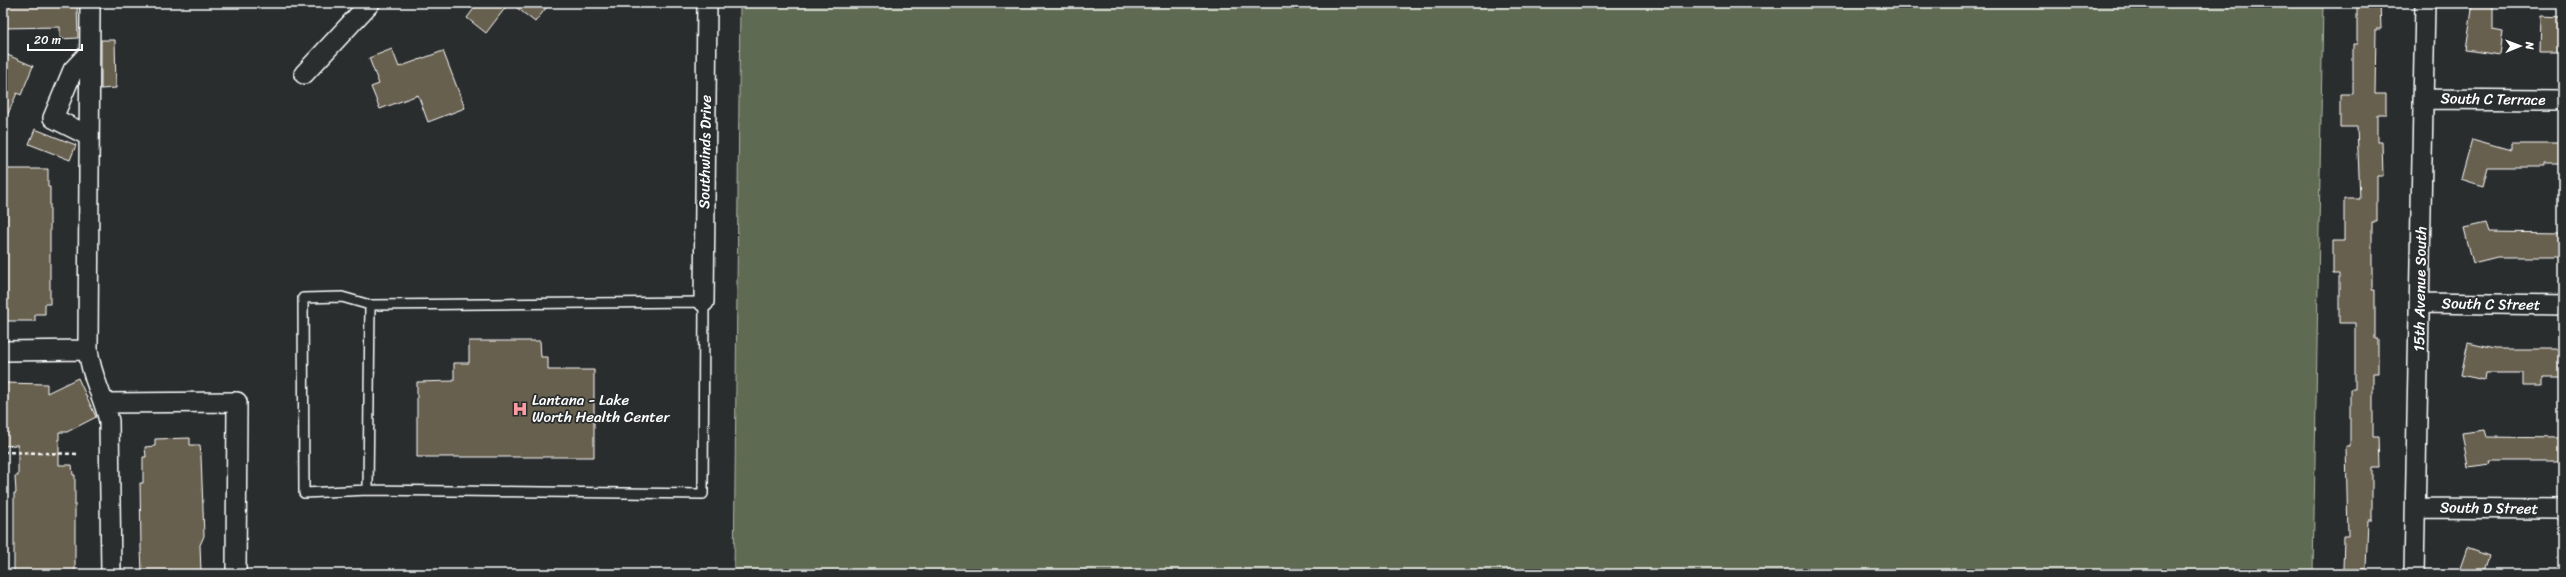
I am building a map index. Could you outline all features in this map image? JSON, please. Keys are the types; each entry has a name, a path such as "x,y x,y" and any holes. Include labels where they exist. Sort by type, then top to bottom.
{"street":[{"path":"90,3 88,350 90,367 96,387 105,403 109,421 111,574"},
{"path":"304,74 370,3"},
{"name":"Southwinds Drive","path":"704,302 707,3"},
{"name":"15th Avenue South","path":"2414,574 2425,3"},
{"path":"89,53 73,70 53,118 89,136"},
{"name":"South C Terrace","path":"2423,99 2563,100"},
{"name":"South C Street","path":"2420,303 2563,305"},
{"path":"3,351 88,350"},
{"path":"105,403 238,402 236,574"},
{"name":"South D Street","path":"2416,508 2563,509"}],"lane":[{"path":"342,297 370,305 704,302 703,494 368,490 304,493 303,298 342,297"},
{"path":"368,490 370,305"}],"path":[{"path":"3,452 80,454"}],"green space":[{"path":"740,3 2323,3 2313,574 734,574"}],"building":[{"path":"3,3 77,3 78,38 60,39 60,27 3,28"},
{"path":"478,3 509,3 486,33 467,18"},
{"path":"511,3 550,3 535,22"},
{"path":"2357,3 2380,3 2381,29 2376,29 2375,94 2386,94 2386,114 2377,114 2377,142 2382,142 2383,176 2377,176 2377,222 2372,222 2372,290 2375,290 2375,339 2378,339 2378,373 2373,373 2373,437 2378,437 2379,468 2372,468 2372,520 2368,520 2366,569 2343,569 2344,536 2348,536 2346,446 2350,446 2350,389 2355,389 2355,323 2339,323 2339,274 2333,274 2333,241 2344,241 2344,199 2360,199 2357,127 2340,127 2340,94 2353,94 2353,44 2357,44"},
{"path":"2473,3 2493,3 2493,30 2503,32 2500,55 2466,50"},
{"path":"2541,16 2563,17 2563,52 2540,52"},
{"path":"101,40 115,40 116,88 101,89"},
{"path":"392,49 399,67 443,51 465,108 428,122 418,95 380,109 371,87 379,84 369,58"},
{"path":"3,53 33,66 21,95 17,93 3,125"},
{"path":"35,129 76,145 70,160 29,144"},
{"path":"2472,139 2511,150 2511,144 2563,144 2563,164 2545,164 2545,167 2488,167 2483,186 2461,179"},
{"path":"3,169 48,169 48,187 50,187 50,304 45,304 45,314 35,314 35,321 3,321"},
{"path":"2486,223 2489,232 2563,233 2563,257 2497,257 2473,263 2464,228"},
{"path":"469,341 540,341 541,357 548,357 548,370 594,370 594,457 417,457 417,382 454,381 454,363 469,363"},
{"path":"2468,343 2495,349 2563,349 2563,378 2543,378 2543,386 2523,386 2523,373 2485,373 2484,380 2461,375"},
{"path":"78,378 96,417 67,432 59,432 59,465 72,465 73,475 75,475 75,574 14,574 14,493 16,493 15,476 18,476 18,445 3,446 3,383 47,384 47,393"},
{"path":"2484,430 2486,437 2563,438 2563,461 2489,461 2490,464 2468,467 2462,433"},
{"path":"190,438 190,445 200,445 201,456 204,536 200,545 201,572 198,574 145,574 142,572 140,483 143,483 143,457 146,457 145,447 155,446 155,439"},
{"path":"2467,548 2489,556 2483,574 2458,574"}],"place":[{"name":"Lantana - Lake Worth Health Center","path":"520,409"}]}
